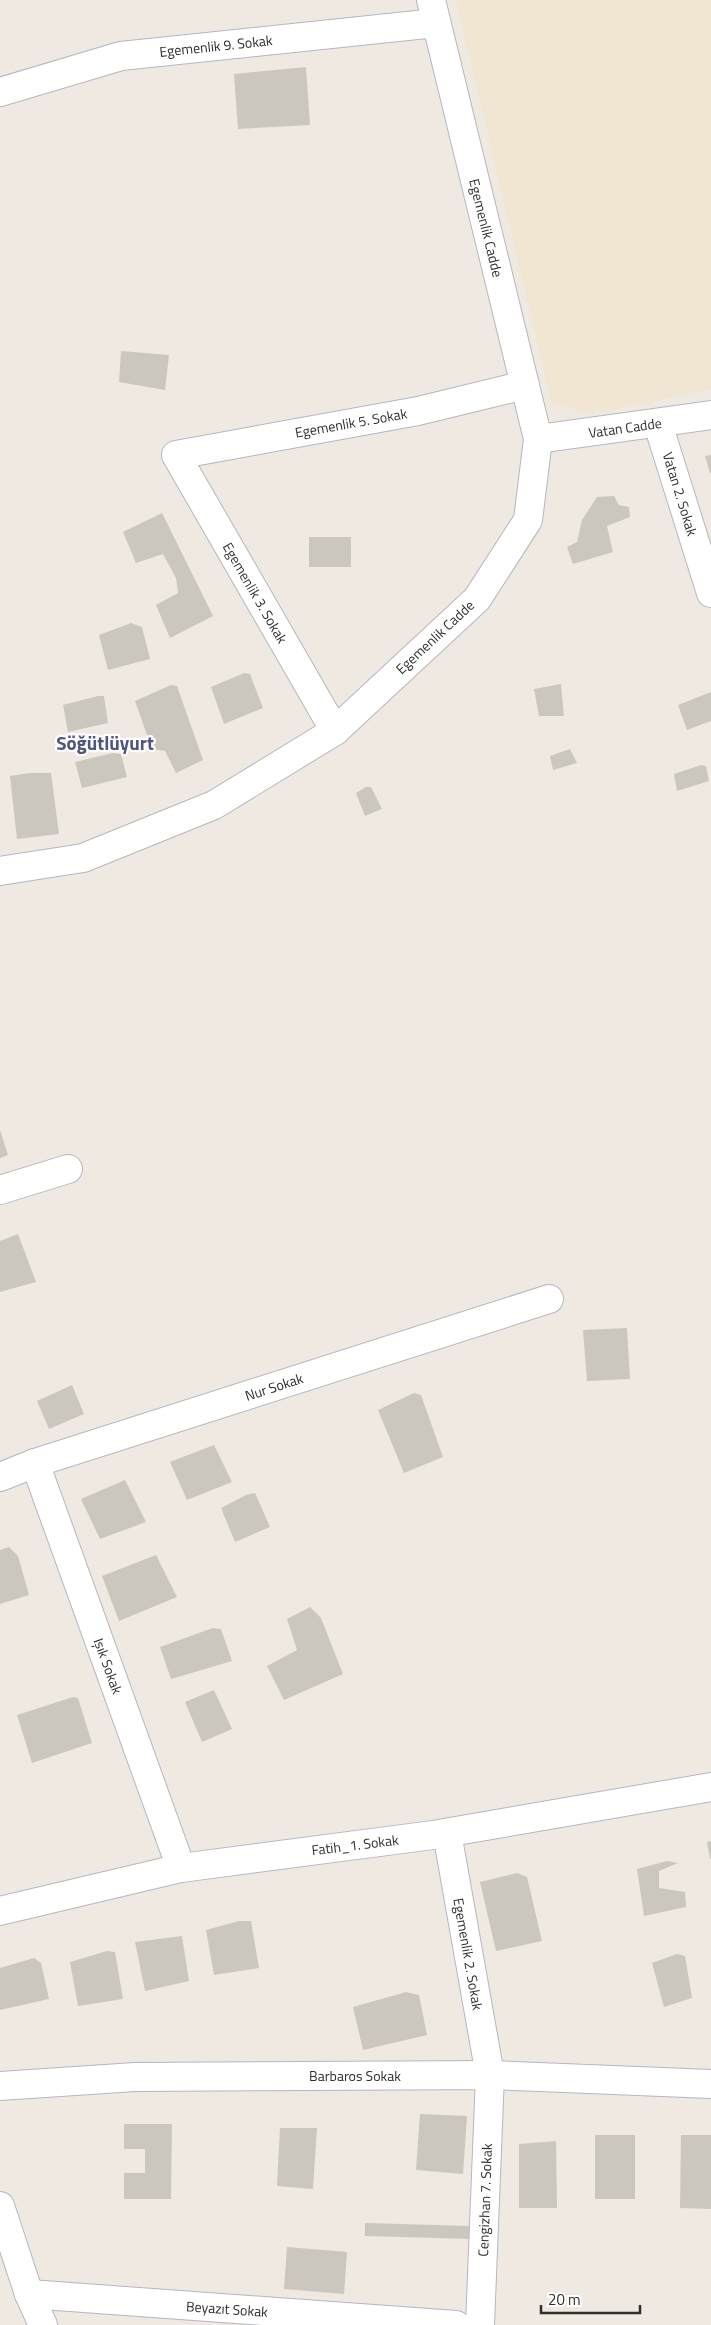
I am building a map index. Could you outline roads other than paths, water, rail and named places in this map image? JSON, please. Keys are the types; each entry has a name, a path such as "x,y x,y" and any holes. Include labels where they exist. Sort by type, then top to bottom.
{"street":[{"name":"Egemenlik 9. Sokak","path":"0,92 121,56 434,12"},
{"name":"Egemenlik Cadde","path":"0,870 83,858 214,805 335,731 477,599 528,520 538,439 434,12"},
{"name":"Egemenlik 5. Sokak","path":"176,454 418,411 525,385"},
{"name":"Vatan Cadde","path":"538,439 658,424 711,415"},
{"name":"Vatan 2. Sokak","path":"658,424 711,593"},
{"name":"Egemenlik 3. Sokak","path":"176,454 335,731"},
{"path":"0,1190 68,1169"},
{"name":"Nur Sokak","path":"0,1477 35,1463 549,1299"},
{"name":"Işık Sokak","path":"35,1463 181,1868"},
{"name":"Fatih_1. Sokak","path":"0,1911 181,1868 447,1833 711,1787"},
{"name":"Egemenlik 2. Sokak","path":"447,1833 490,2075"},
{"name":"Barbaros Sokak","path":"0,2086 134,2077 490,2075 711,2084"},
{"name":"Cengizhan 7. Sokak","path":"480,2325 490,2075"},
{"path":"0,2206 41,2324"},
{"name":"Beyazıt Sokak","path":"29,2294 456,2325"}],"district":[{"name":"Söğütlüyurt","path":"105,743"}]}
